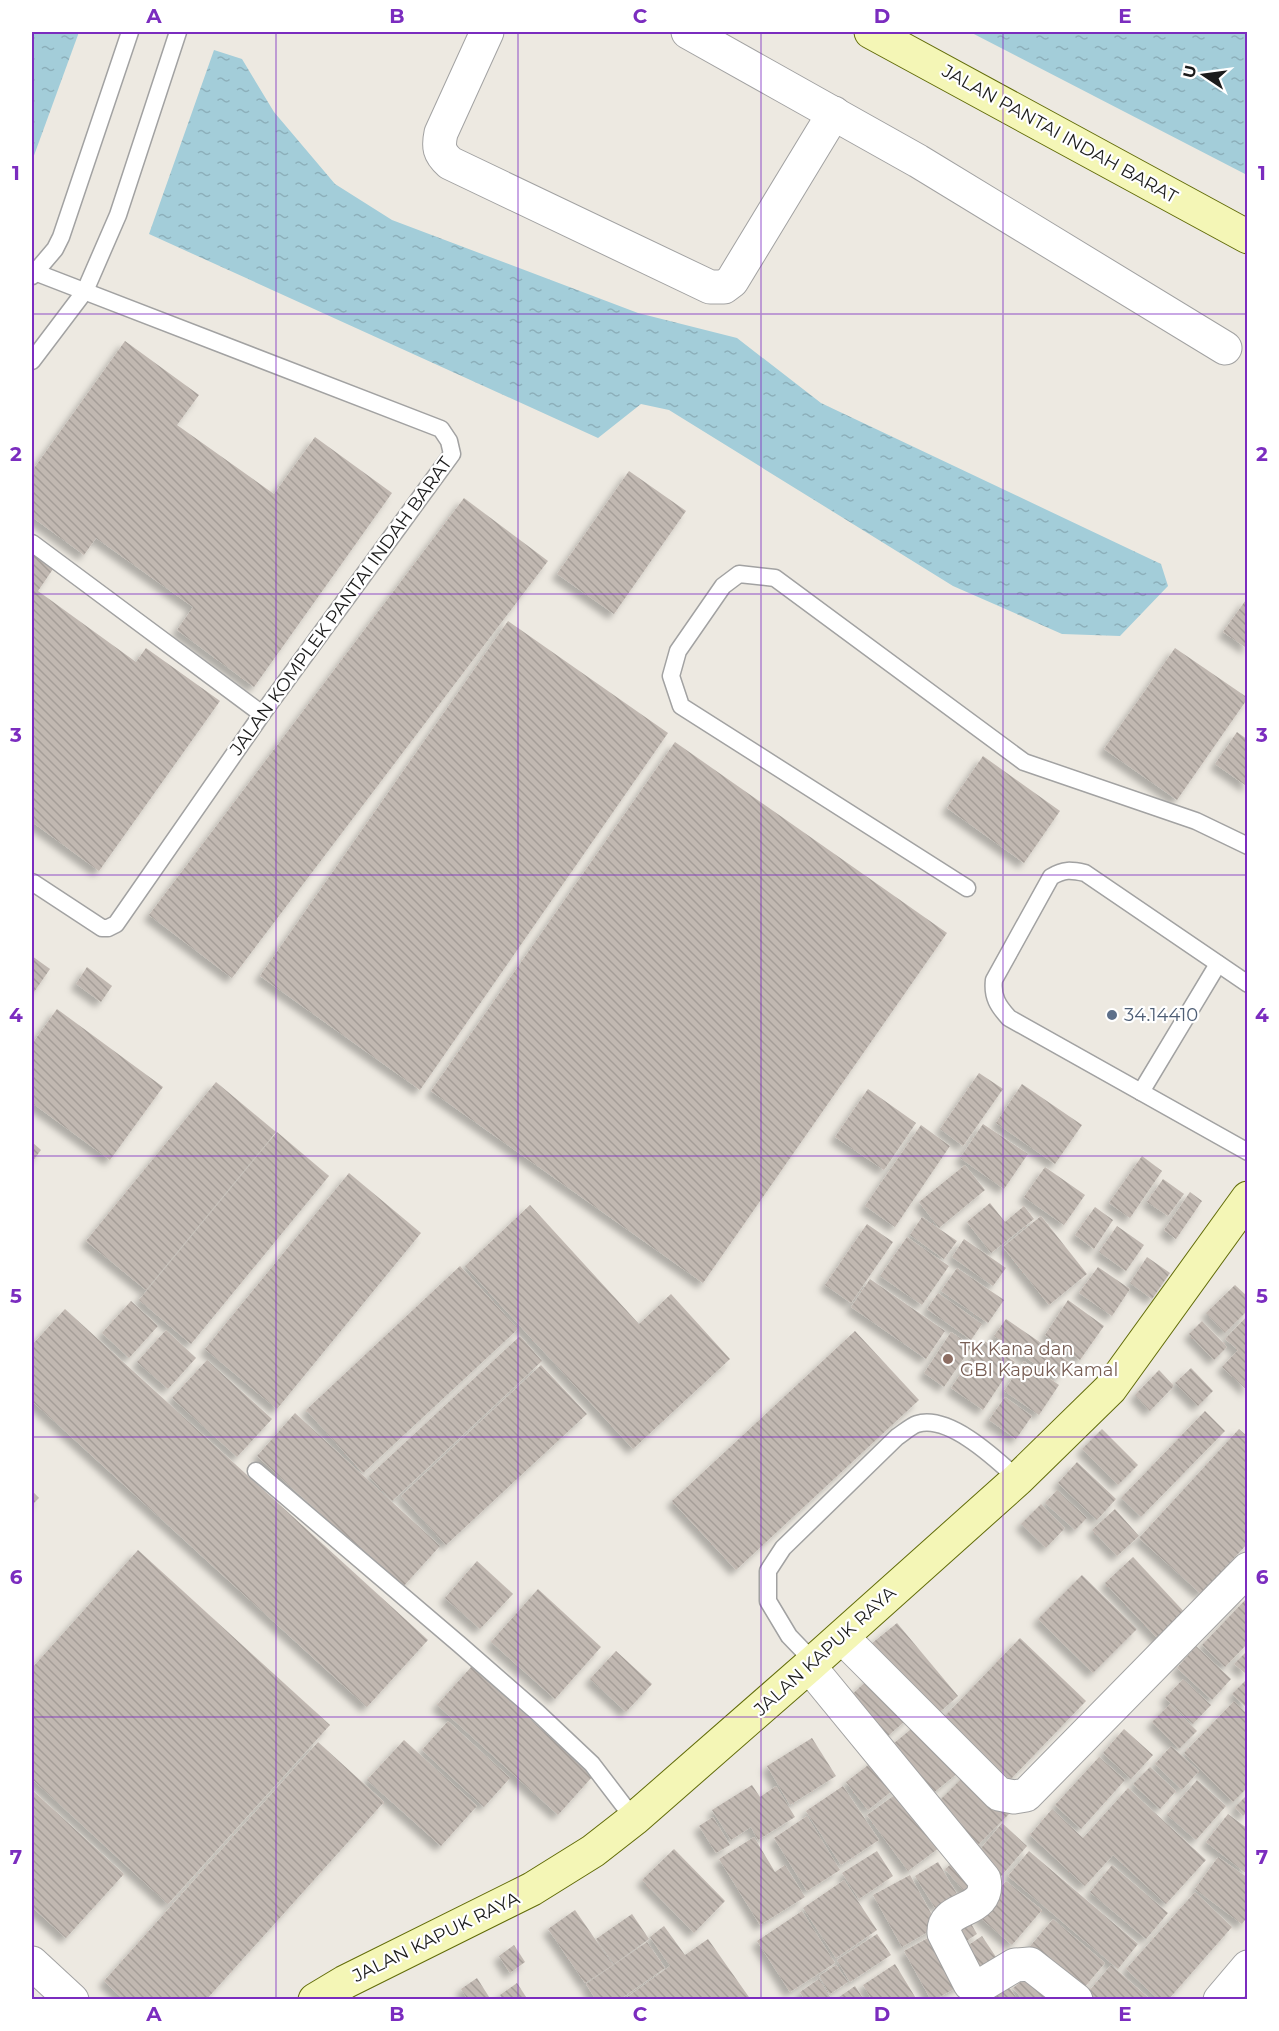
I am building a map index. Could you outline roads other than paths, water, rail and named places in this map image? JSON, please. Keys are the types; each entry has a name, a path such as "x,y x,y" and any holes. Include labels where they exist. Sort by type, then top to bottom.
{"main road":[{"name":"JALAN PANTAI INDAH BARAT","path":"872,32 1248,237"},
{"name":"JALAN KAPUK RAYA","path":"315,2000 349,1991 532,1889 593,1851 634,1819 1018,1479 1110,1389 1248,1198"}],"street":[{"path":"488,32 441,133 438,146 442,156 450,163 710,287 724,287 732,281 834,113"},
{"path":"688,32 918,161 1225,348"},
{"path":"842,1637 999,1794 1014,1797 1026,1795 1248,1569"},
{"path":"811,1664 984,1879 985,1889 980,1900 948,1918 944,1926 944,1933 970,1983 975,1987 980,1986 1015,1965 1030,1964 1076,2000"},
{"path":"32,1963 72,2000"},
{"path":"1220,2000 1248,1967"}],"lane":[{"name":"JALAN KOMPLEK PANTAI INDAH BARAT","path":"32,882 102,928 116,924 262,714 452,454 449,441 441,429 33,273 55,249 61,237 130,32"},
{"path":"32,361 85,291 118,215 178,32"},
{"path":"32,543 262,714"},
{"path":"967,888 681,706 671,676 678,651 723,586 739,574 775,578 1024,762 1196,821 1248,846"},
{"path":"1248,984 1085,873 1071,870 1061,871 1051,878 994,980 993,993 999,1007 1009,1018 1248,1152"},
{"path":"1141,1092 1218,964"},
{"path":"811,1664 789,1636 768,1601 768,1571 783,1548 897,1437 917,1424 942,1424 984,1449 1018,1479"},
{"path":"256,1471 538,1713 592,1764 634,1819"}],"water":[{"path":"32,32 79,32 32,161"},
{"path":"970,32 1247,32 1247,175"},
{"path":"214,50 242,59 274,112 335,184 392,220 638,313 737,338 821,403 1161,564 1168,586 1120,636 1062,634 953,586 669,410 641,404 598,438 149,234"}],"place":[{"name":"34.14410","path":"1112,1015"},
{"name":"TK Kana dan GBI Kapuk Kamal","path":"948,1359"}]}
